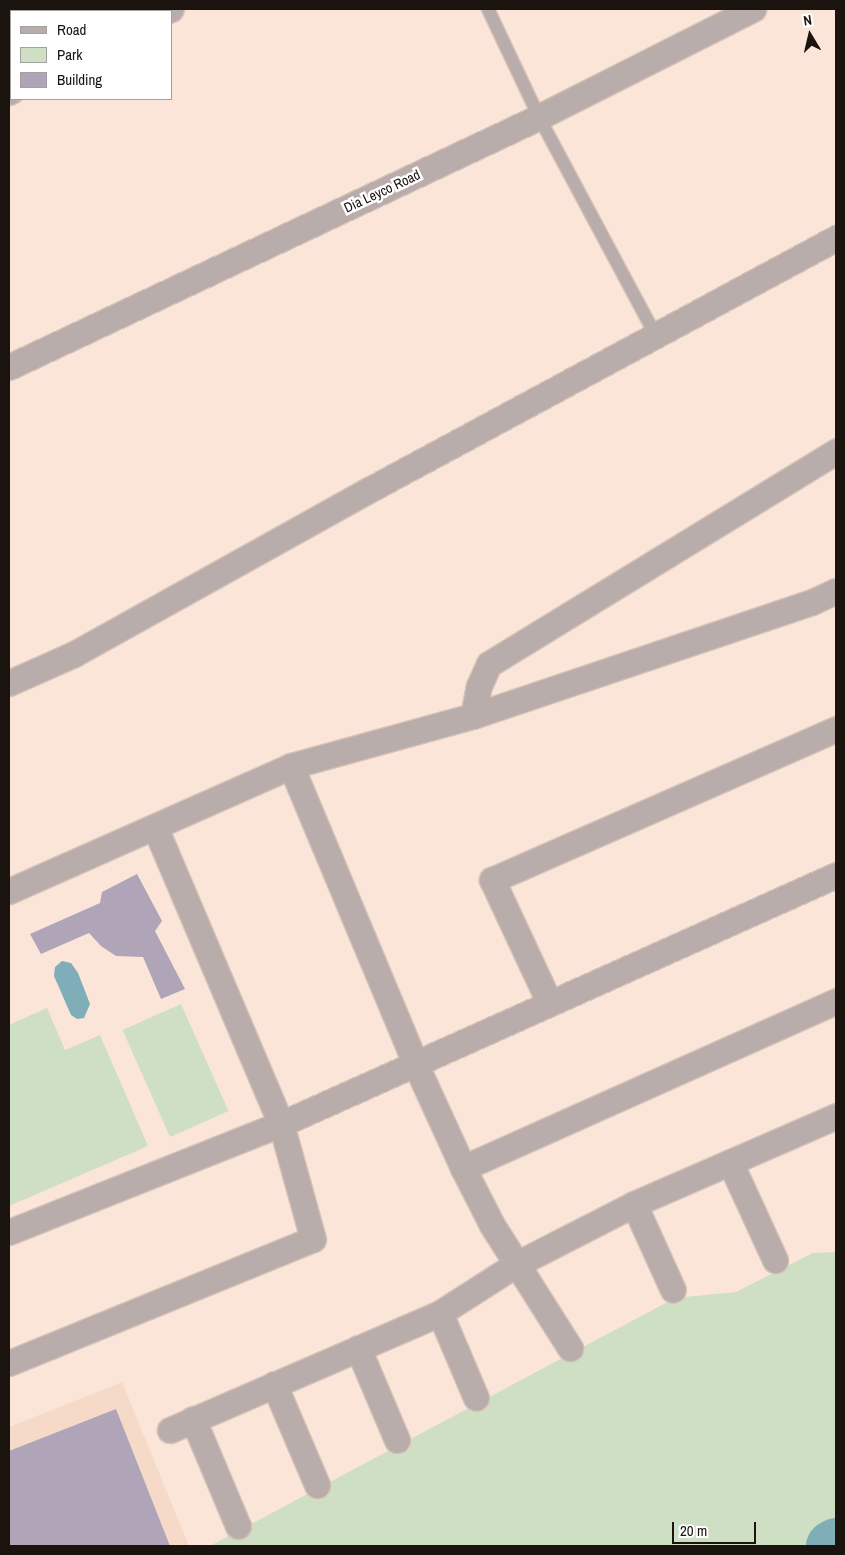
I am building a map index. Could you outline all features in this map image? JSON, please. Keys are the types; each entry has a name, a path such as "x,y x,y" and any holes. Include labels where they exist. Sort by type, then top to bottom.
{"street":[{"name":"Dia Leyco Road","path":"9,368 539,117 753,9"},
{"path":"9,683 74,654 655,334 836,238"},
{"path":"473,716 479,686 488,664 836,451"},
{"path":"9,890 291,766 473,716 812,602 836,591"},
{"path":"549,1002 492,880 836,729"},
{"path":"291,766 415,1063 463,1168 492,1225 515,1264 570,1348"},
{"path":"9,1363 313,1239 281,1124 155,827"},
{"path":"9,1232 281,1124 549,1002 836,875"},
{"path":"463,1168 836,1001"},
{"path":"170,1430 440,1313 515,1264 634,1204 835,1118"},
{"path":"730,1162 776,1260"},
{"path":"634,1204 674,1290"},
{"path":"440,1313 476,1398"},
{"path":"358,1348 397,1440"},
{"path":"274,1384 317,1485"},
{"path":"193,1419 238,1526"}],"lane":[{"path":"488,9 539,117 655,334"}],"shaded area":[{"path":"122,1382 189,1546 9,1546 9,1427"}],"green space":[{"path":"181,1004 229,1111 170,1137 123,1030"},
{"path":"47,1008 65,1050 100,1035 148,1146 9,1206 9,1025"},
{"path":"836,1252 836,1528 812,1546 210,1546 675,1298 736,1292 813,1253"}],"water":[{"path":"62,961 71,963 78,973 90,1004 84,1018 77,1019 71,1015 54,976 55,967"}],"building":[{"path":"137,874 162,921 155,931 185,989 161,999 143,957 116,956 101,946 89,933 41,954 30,934 100,903 102,892"},
{"path":"116,1409 170,1546 9,1546 9,1451"}],"waterway":[{"path":"831,1546 836,1543"}]}
